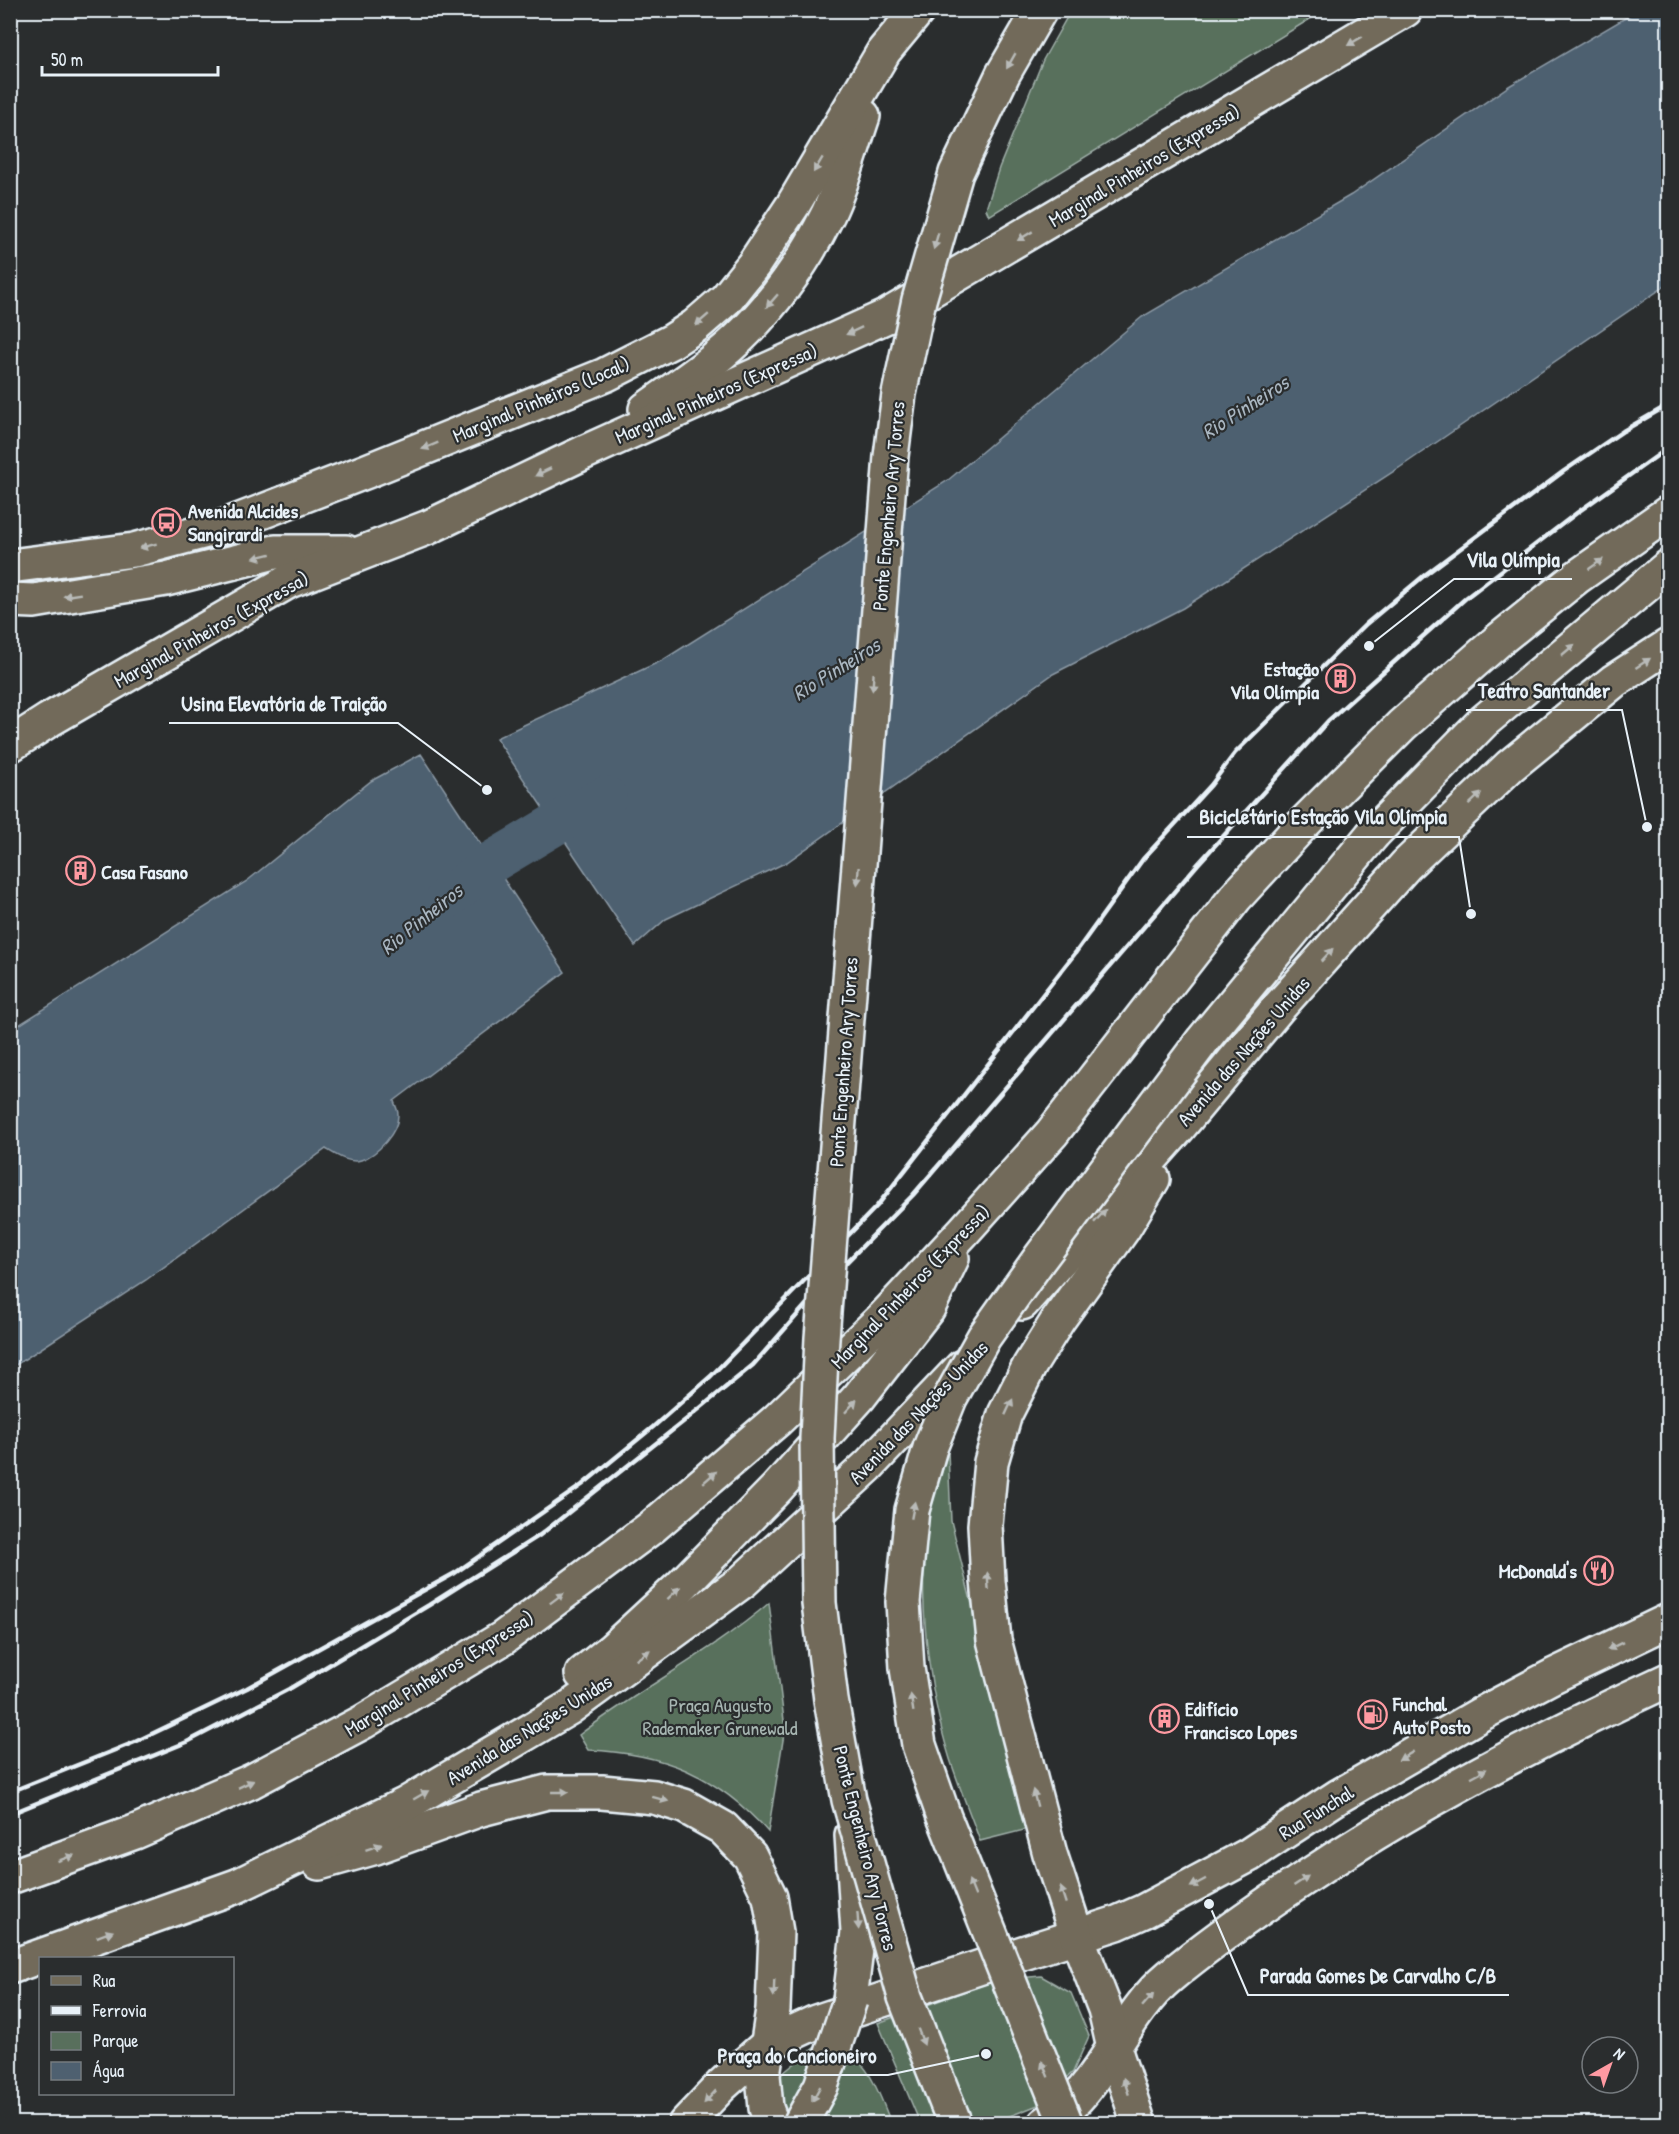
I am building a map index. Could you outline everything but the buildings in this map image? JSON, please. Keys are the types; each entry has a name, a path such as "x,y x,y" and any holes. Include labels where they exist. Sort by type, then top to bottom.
{"main road":[{"name":"Marginal Pinheiros (Local)","path":"10,566 134,550 225,526 605,375 672,341 695,326 726,299 754,264 793,205 884,51 918,10"},
{"name":"Ponte Engenheiro Ary Torres","path":"954,2124 905,1997 849,1800 831,1700 819,1602 817,1438 822,1338 891,456 898,394 919,300 956,173 1003,74 1040,10"},
{"name":"Marginal Pinheiros (Expressa)","path":"10,745 289,581 429,527 583,453 887,315 1405,10"},
{"path":"583,453 695,375 747,331 781,291 807,254 828,213 884,51"},
{"name":"Marginal Pinheiros (Expressa)","path":"10,1878 135,1832 252,1781 363,1722 503,1638 652,1527 777,1420 883,1318 1052,1133 1235,898 1304,823 1402,725 1500,639 1577,577 1668,513"},
{"path":"10,600 34,601 166,579 275,552 363,553"},
{"path":"1066,2124 944,1817 919,1744 907,1668 903,1602 912,1510 930,1449 950,1398 984,1337 1040,1258 1203,1040 1373,834 1484,721 1668,567"},
{"name":"Avenida das Nações Unidas","path":"10,1967 237,1886 406,1804 569,1708 742,1581 868,1466 1020,1305 1179,1127 1278,1008 1406,865 1510,766 1614,681 1668,646"},
{"path":"1139,2124 1114,2048 1105,2009 1077,1937 1050,1854 994,1640 985,1525 991,1462 1005,1414 1030,1365 1058,1320 1123,1228 1152,1181 1179,1127"},
{"path":"507,1745 558,1694 613,1649 680,1587 777,1488 859,1397 928,1308 964,1231"},
{"name":"Rua Funchal","path":"685,2124 722,2085 768,2044 816,2022 1126,1919 1249,1855 1339,1796 1450,1731 1553,1676 1668,1621"},
{"path":"1045,2124 1076,2099 1114,2048 1135,2014 1168,1977 1252,1913 1329,1862 1465,1780 1578,1721 1668,1680"},
{"path":"237,1886 376,1847 482,1809 547,1792 602,1792 654,1797 684,1806 723,1828 750,1856 770,1897 776,1932 773,2009 763,2075 766,2108 772,2124"},
{"path":"800,2124 821,2086 849,2000 858,1932 849,1800"}],"green space":[{"path":"1071,10 1323,11 989,216 986,209 999,168 1043,60"},
{"path":"948,1452 951,1521 1028,1829 980,1841 953,1769 942,1731 935,1701 926,1637 924,1573 926,1542 932,1506"},
{"name":"Praça Augusto Rademaker Grunewald","path":"769,1603 785,1728 768,1832 749,1812 729,1796 709,1782 687,1771 641,1756 588,1750 579,1735 723,1638"},
{"path":"1041,1976 1071,1993 1089,2036 1073,2072 1038,2105 992,2123 920,2123 878,2023 995,1980"},
{"path":"827,2045 852,2055 861,2064 876,2086 891,2123 790,2123 780,2110 778,2077 814,2048"}],"water":[{"path":"1637,11 1668,11 1668,284 1399,468 1183,608 1053,674 787,862 666,919 635,946 496,738 663,660 947,481 1142,317 1351,195 1509,86"},
{"path":"421,754 565,972 394,1101 398,1111 395,1128 386,1142 374,1153 361,1160 352,1161 326,1149 146,1280 11,1368 11,1030 247,881 371,781"}],"waterway":[{"name":"Rio Pinheiros","path":"446,899 492,862 606,797"}],"railway":[{"path":"10,1792 135,1742 247,1688 455,1573 582,1485 653,1427 711,1376 877,1206 1076,952 1143,859 1211,785 1235,753 1366,624 1426,574 1564,471 1623,431 1668,405"},
{"path":"10,1814 187,1742 289,1689 429,1605 540,1535 753,1365 821,1288 913,1195 1198,864 1328,721 1467,597 1578,512 1668,448"}],"place":[{"name":"Avenida Alcides Sangirardi","path":"167,522"},
{"name":"Vila Olímpia","path":"1369,646"},
{"name":"Estação Vila Olímpia","path":"1340,679"},
{"name":"Usina Elevatória de Traição","path":"487,790"},
{"name":"Teatro Santander","path":"1647,827"},
{"name":"Casa Fasano","path":"80,871"},
{"name":"Bicicletário Estação Vila Olímpia","path":"1471,914"},
{"name":"McDonald's","path":"1598,1570"},
{"name":"Funchal Auto Posto","path":"1372,1715"},
{"name":"Edifício Francisco Lopes","path":"1164,1719"},
{"name":"Parada Gomes De Carvalho C/B","path":"1209,1904"},
{"name":"Praça do Cancioneiro","path":"986,2054"}]}
